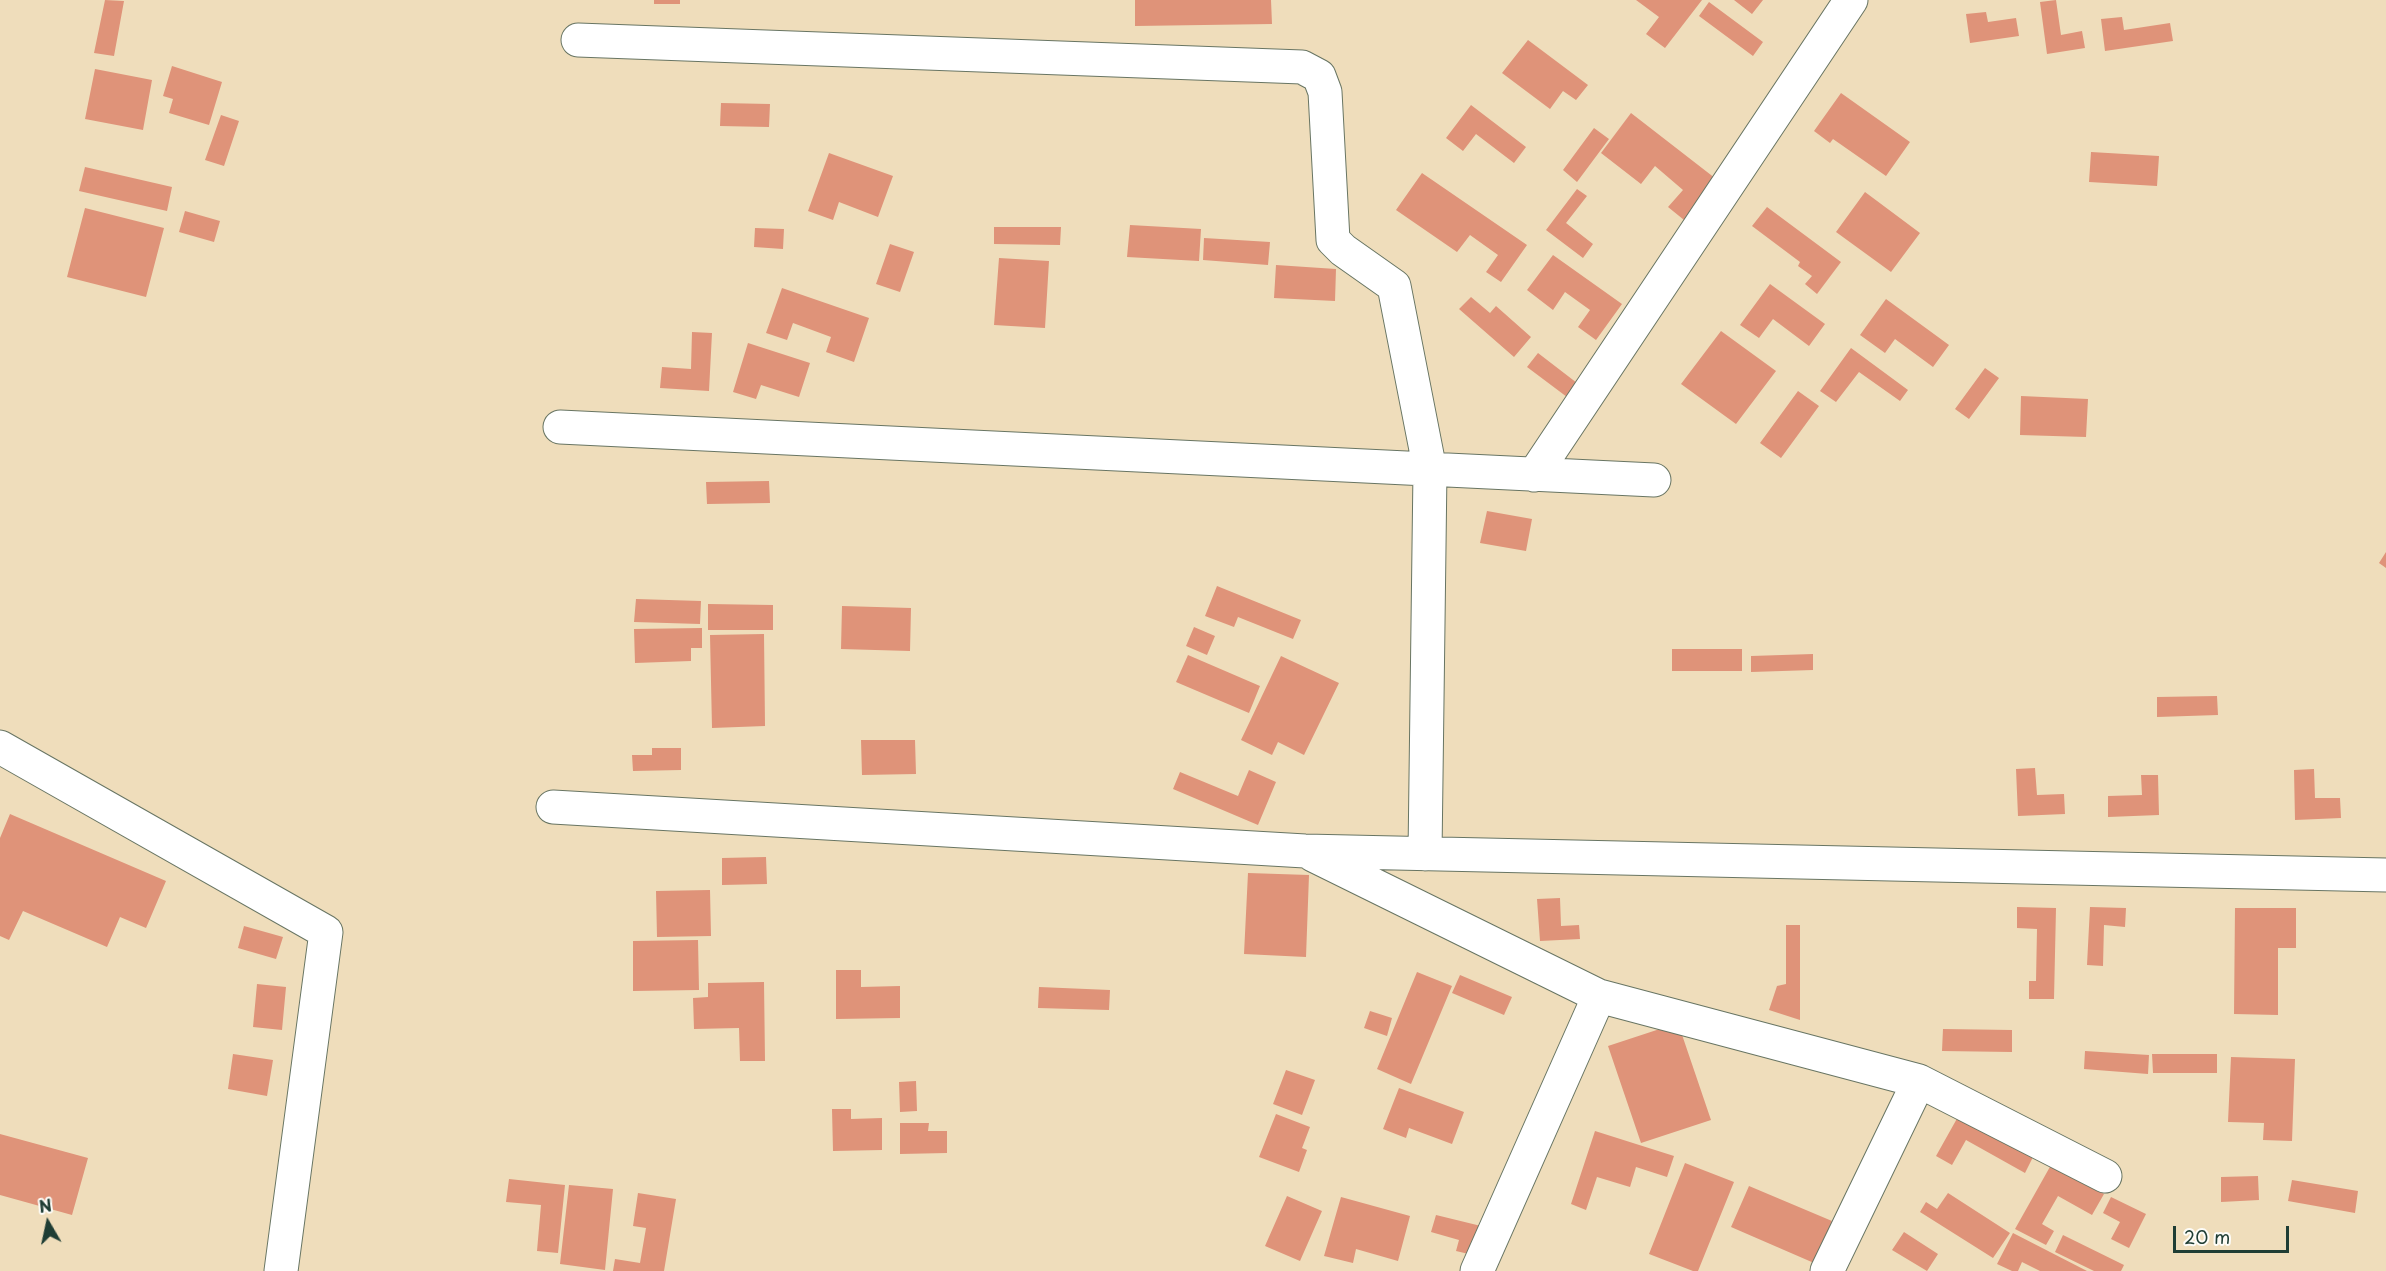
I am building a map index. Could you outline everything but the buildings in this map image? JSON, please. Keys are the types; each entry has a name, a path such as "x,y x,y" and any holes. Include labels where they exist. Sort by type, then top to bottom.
{"street":[{"path":"1534,475 1851,0"},
{"path":"578,40 1302,67 1319,76 1325,92 1334,240 1343,250 1394,286 1430,471 1425,854"},
{"path":"560,428 1654,480"},
{"path":"0,747 326,932 281,1271"},
{"path":"553,807 1305,851 2386,875"},
{"path":"1305,851 1599,996 1919,1081 2105,1176"},
{"path":"1477,1271 1599,996"},
{"path":"1827,1271 1919,1081"}]}
